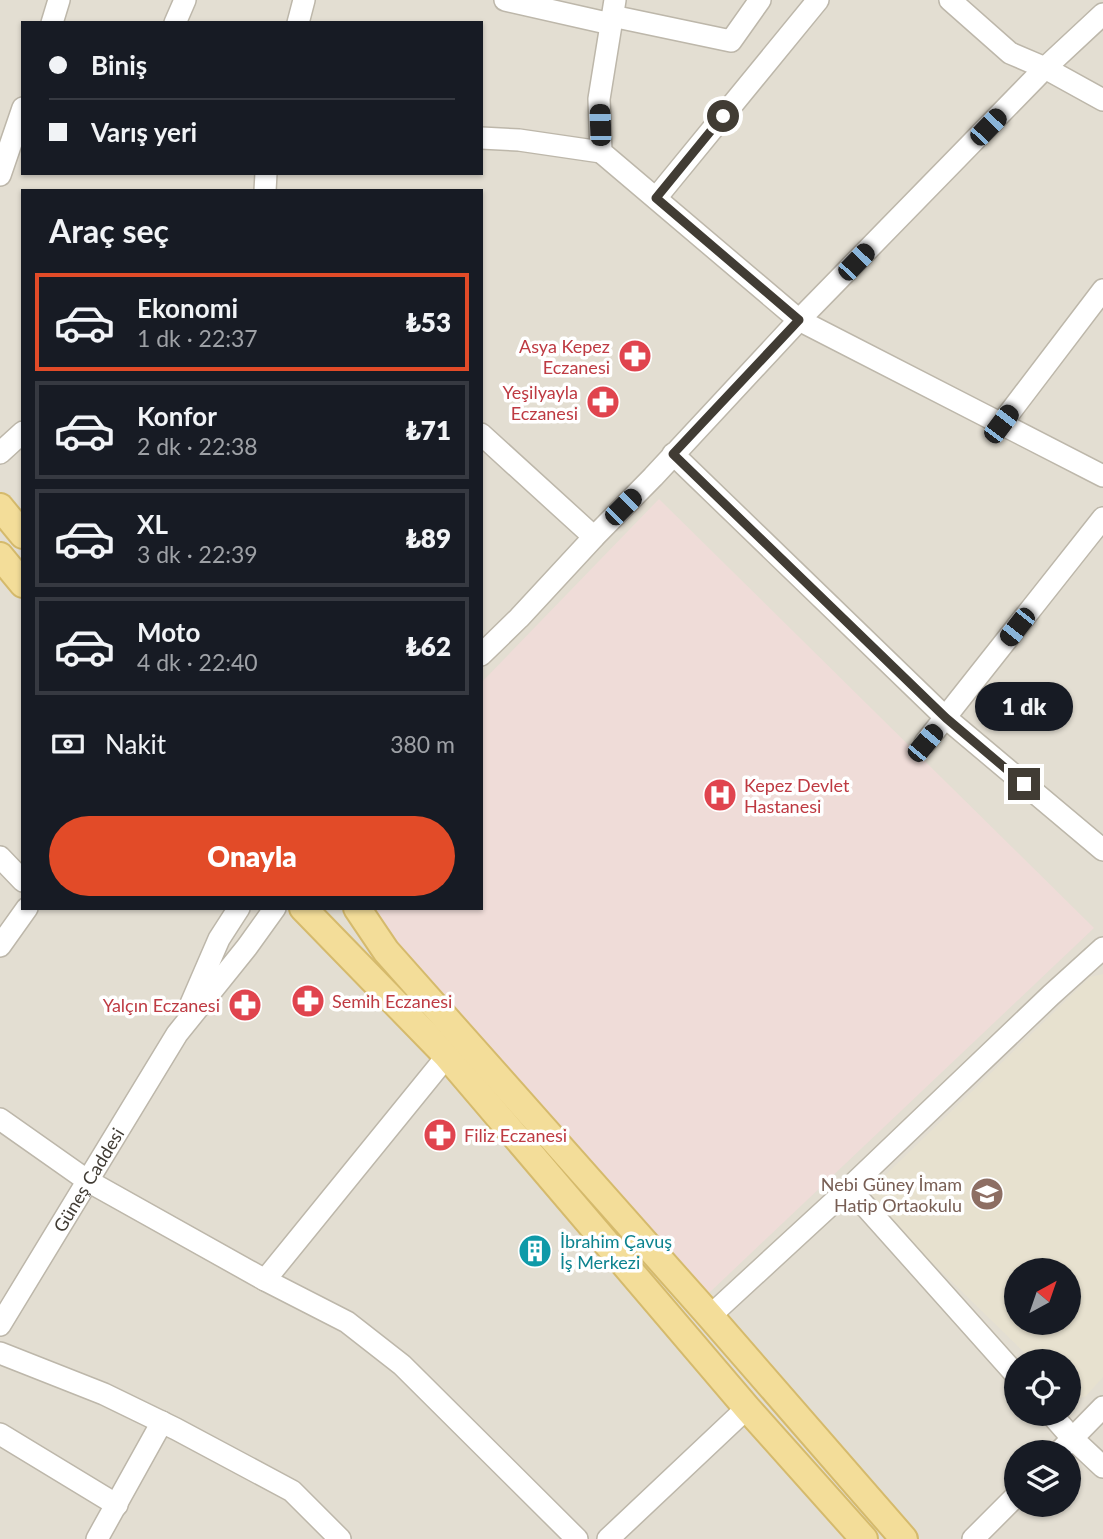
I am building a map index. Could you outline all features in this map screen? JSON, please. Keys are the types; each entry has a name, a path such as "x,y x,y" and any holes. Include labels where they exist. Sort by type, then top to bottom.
{"main road":[{"path":"0,508 21,533"},
{"path":"0,556 21,582"},
{"path":"305,910 447,1056 747,1408 864,1539"},
{"path":"358,910 386,951 905,1539"}],"street":[{"path":"53,21 60,0"},
{"path":"176,21 185,0"},
{"path":"299,21 304,0"},
{"path":"505,0 613,13 731,41 760,0"},
{"path":"656,198 818,0"},
{"path":"950,0 1010,53 1045,68 1103,100"},
{"path":"601,152 600,99 613,13"},
{"path":"483,653 653,477 799,320 1045,68 1103,14"},
{"path":"0,176 21,114"},
{"path":"483,138 519,140 601,152 799,320 1103,476"},
{"path":"0,176 21,164"},
{"path":"1001,424 1103,290"},
{"path":"0,453 21,434"},
{"path":"483,436 594,537"},
{"path":"673,454 946,718 1103,850"},
{"path":"925,743 1103,518"},
{"path":"0,857 21,879"},
{"path":"0,946 26,910"},
{"path":"177,1034 219,939 238,910"},
{"path":"177,1034 274,910"},
{"path":"710,1316 1103,948"},
{"name":"Güneş Caddesi","path":"0,1325 177,1034"},
{"path":"265,1280 447,1056"},
{"path":"0,1119 88,1181 265,1280 347,1322 402,1365 577,1539"},
{"path":"849,1188 1004,1361"},
{"path":"0,1353 104,1394 292,1491 340,1539"},
{"path":"608,1539 747,1408"},
{"path":"1072,1440 1103,1408"},
{"path":"97,1539 162,1422"},
{"path":"0,1434 117,1505"},
{"path":"1081,1455 1103,1468"},
{"path":"973,1539 1004,1508"}],"shaded area":[{"path":"0,0 1103,0 1103,1539 0,1539"},
{"name":"Kepez Devlet Hastanesi","path":"659,499 1094,928 709,1293 427,983 373,910 483,910 483,681"},
{"name":"Nebi Güney İmam Hatip Ortaokulu","path":"1103,974 1103,1377 1086,1396 1081,1398 1081,1349 1021,1349 1006,1335 1082,1335 1082,1258 1004,1258 1004,1333 870,1202 873,1187 1090,977"}],"place":[{"name":"Asya Kepez Eczanesi","path":"635,356"},
{"name":"Yeşilyayla Eczanesi","path":"603,402"},
{"name":"Kepez Devlet Hastanesi","path":"720,795"},
{"name":"Semih Eczanesi","path":"308,1001"},
{"name":"Yalçın Eczanesi","path":"245,1005"},
{"name":"Filiz Eczanesi","path":"440,1135"},
{"name":"Nebi Güney İmam Hatip Ortaokulu","path":"987,1194"},
{"name":"İbrahim Çavuş İş Merkezi","path":"535,1251"}],"route":[{"path":"723,116 656,198 799,320 673,454 946,718 1024,784"}]}
